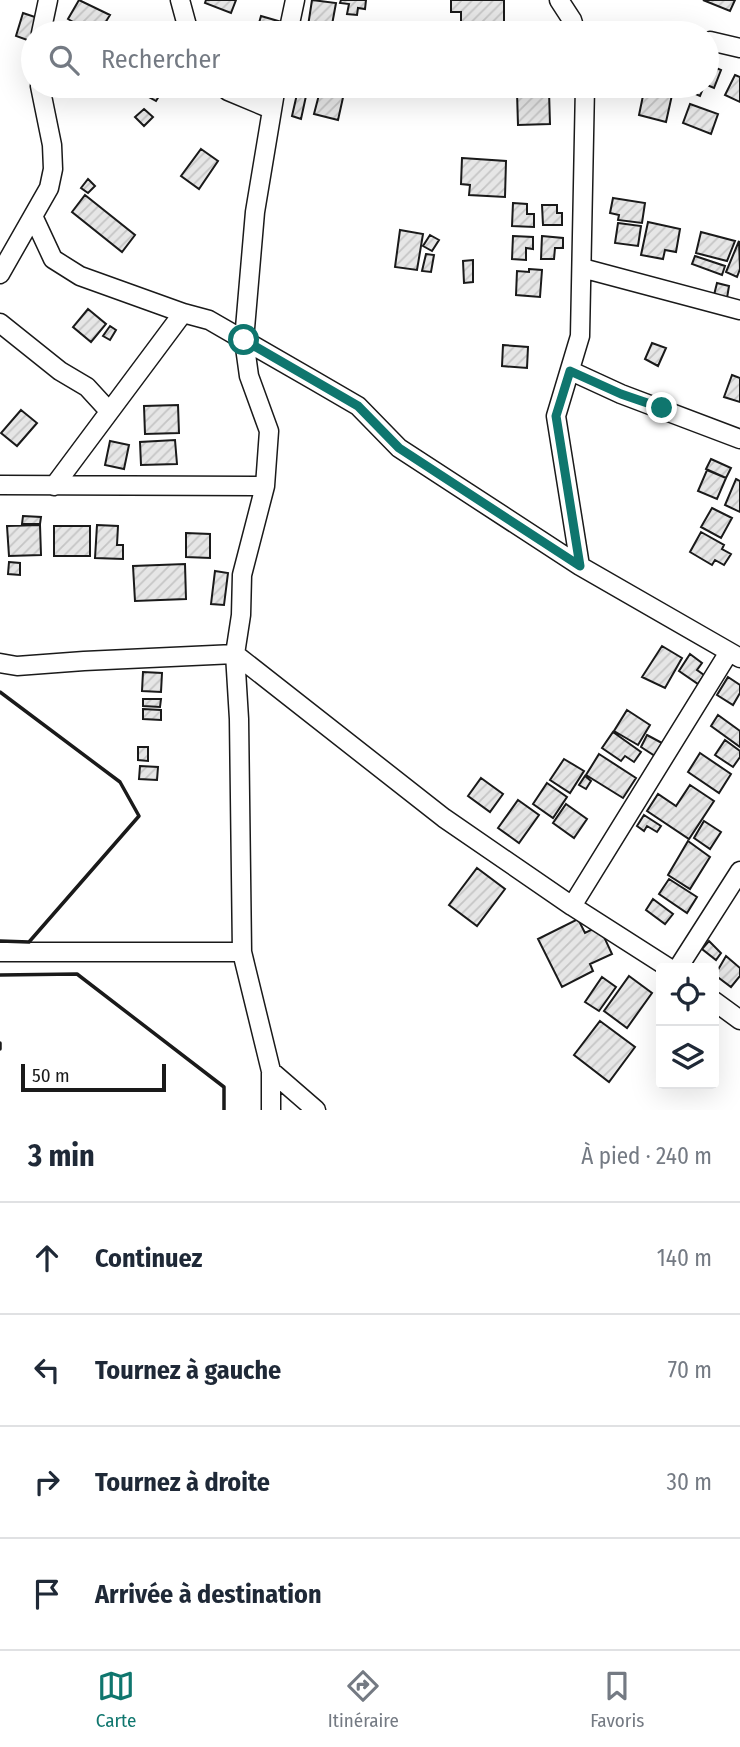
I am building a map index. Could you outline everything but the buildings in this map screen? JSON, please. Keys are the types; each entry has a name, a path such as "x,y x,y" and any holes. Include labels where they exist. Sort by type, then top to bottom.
{"street":[{"path":"44,21 48,0"},
{"path":"180,0 186,21"},
{"path":"291,21 295,0"},
{"path":"559,0 572,21"},
{"path":"719,43 740,48"},
{"path":"0,274 50,188 52,145 42,98"},
{"path":"245,98 271,109"},
{"path":"271,1110 271,1072 242,953 239,733 235,654 241,615 242,575 265,486 269,431 249,376 244,340 255,212 273,98"},
{"path":"580,566 556,416 580,336 585,98"},
{"path":"33,216 53,258 80,276 209,320 244,340 358,406 399,448 580,566 735,655 572,906"},
{"path":"582,268 740,310"},
{"path":"54,485 183,313"},
{"path":"0,323 60,371 87,387 109,411"},
{"path":"570,371 621,394 740,439"},
{"path":"0,485 265,486"},
{"path":"0,663 17,666 235,654 444,818 572,906 661,963"},
{"path":"681,963 740,871"},
{"path":"0,953 242,953"},
{"path":"719,1005 740,1020"},
{"path":"271,1072 316,1110"}],"wall":[{"path":"0,692 120,782 139,816 29,942 0,941"},
{"path":"0,975 77,974 224,1087 224,1110"},
{"path":"0,1043 0,1049"}],"route":[{"path":"244,340 358,406 399,448 580,566 556,416 570,371 621,394 662,408"}]}
